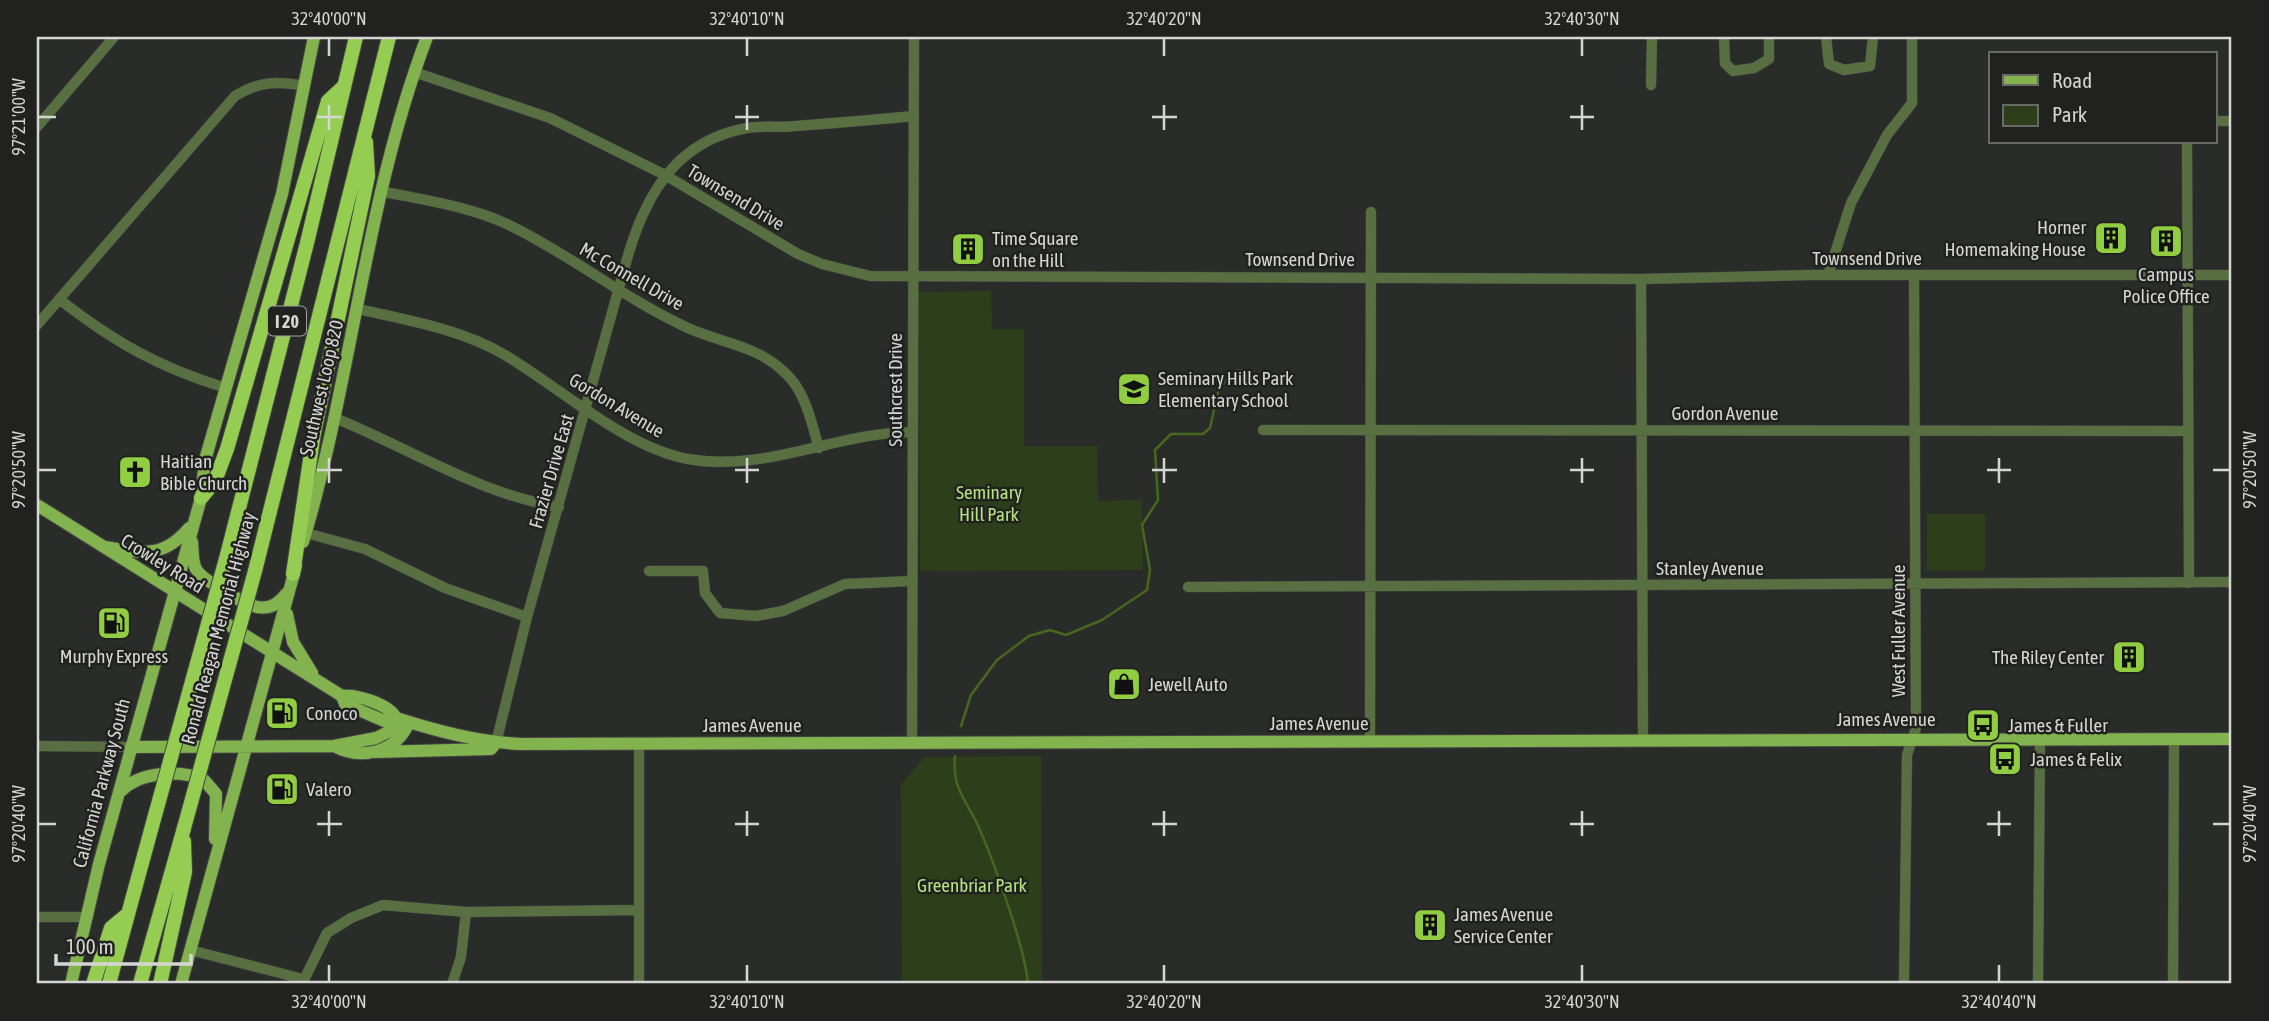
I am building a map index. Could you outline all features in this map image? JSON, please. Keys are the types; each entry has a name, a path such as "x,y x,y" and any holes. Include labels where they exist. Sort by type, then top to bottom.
{"highway":[{"name":"Ronald Reagan Memorial Highway","path":"109,984 227,555 307,243 356,37"},
{"name":"Ronald Reagan Memorial Highway","path":"140,984 254,571 389,37"},
{"path":"201,498 215,481 234,428 328,101 344,86"},
{"path":"292,577 312,444 368,176 365,128"},
{"path":"160,984 185,872 184,828"},
{"path":"93,984 111,928 128,915"}],"main road":[{"path":"175,593 201,498 201,476 279,205 314,37"},
{"name":"Southwest Loop 820","path":"215,857 306,533 335,418 380,191 414,72 427,37"},
{"name":"Crowley Road","path":"37,505 342,696 353,695 393,711 396,718 409,722"},
{"path":"193,526 193,559 197,571 248,605 260,608 274,606 286,594 292,577"},
{"path":"99,546 146,553 176,543 193,526"},
{"name":"California Parkway South","path":"71,984 118,794 175,593"},
{"path":"286,600 288,629 293,642 307,668 322,684"},
{"path":"131,747 334,746 376,738 409,722"},
{"path":"375,752 398,742 409,722"},
{"name":"James Avenue","path":"409,722 496,743 639,745 2232,739"},
{"path":"334,746 345,752 473,751 491,749 496,743"},
{"path":"118,794 131,782 150,775 198,777 210,783 217,799 215,857 181,984"}],"street":[{"path":"37,127 114,37"},
{"name":"Southcrest Drive","path":"912,744 914,37"},
{"path":"1651,85 1652,37"},
{"path":"1724,37 1725,63 1733,71 1764,64 1769,59 1769,37"},
{"path":"1826,37 1829,64 1844,69 1870,66 1872,37"},
{"path":"1828,275 1851,203 1887,135 1912,103 1912,37"},
{"name":"Townsend Drive","path":"414,72 550,118 664,175 788,248 822,264 870,276 1641,279 1828,275 2232,275"},
{"path":"37,325 235,96 252,85 267,82 305,86"},
{"name":"Frazier Drive East","path":"496,743 527,617 639,218 664,175 695,148 719,135 740,130 914,116"},
{"path":"2187,144 2189,583"},
{"name":"Mc Connell Drive","path":"380,191 446,204 507,224 618,292 690,328 754,349 792,380 807,407 819,448"},
{"path":"1370,742 1371,212"},
{"name":"West Fuller Avenue","path":"1904,984 1906,755 1916,728 1914,275"},
{"path":"1641,279 1643,740"},
{"path":"59,299 108,337 140,356 226,388"},
{"name":"Gordon Avenue","path":"358,309 473,340 503,354 654,451 690,460 777,458 843,439 913,432"},
{"path":"335,418 395,442 493,492 559,507"},
{"name":"Gordon Avenue","path":"1263,430 2188,431"},
{"path":"306,533 365,549 445,588 527,617"},
{"path":"649,571 703,571 705,593 720,613 756,616 782,611 845,584 912,581"},
{"name":"Stanley Avenue","path":"1188,587 2232,582"},
{"path":"2038,984 2040,739"},
{"path":"2173,984 2174,739"},
{"path":"639,745 639,984"},
{"path":"37,746 131,747"},
{"path":"190,950 302,982 327,933 369,909 383,905 466,912 639,910"},
{"path":"452,984 461,957 466,912"},
{"path":"37,917 88,917"}],"green space":[{"name":"Seminary Hill Park","path":"991,291 992,329 1024,329 1024,446 1097,446 1098,501 1142,500 1143,570 920,571 918,292"},
{"path":"1927,514 1985,514 1985,571 1927,571"},
{"name":"Greenbriar Park","path":"1041,756 1042,984 902,984 901,785 924,757"}],"waterway":[{"path":"961,726 971,695 997,660 1029,636 1050,630 1066,635 1102,620 1147,590 1150,570 1142,525 1158,500 1155,450 1171,434 1203,434 1210,428 1219,388 1235,371 1243,370"},
{"path":"955,756 958,787 980,830 1001,885 1026,968 1028,984"}],"place":[{"name":"Horner Homemaking House","path":"2111,238"},
{"name":"Campus Police Office","path":"2166,241"},
{"name":"Time Square on the Hill","path":"968,249"},
{"name":"Seminary Hills Park Elementary School","path":"1134,389"},
{"name":"Haitian Bible Church","path":"135,472"},
{"name":"Murphy Express","path":"114,623"},
{"name":"The Riley Center","path":"2129,657"},
{"name":"Jewell Auto","path":"1124,684"},
{"name":"Conoco","path":"282,713"},
{"name":"James & Fuller","path":"1983,725"},
{"name":"James & Felix","path":"2005,759"},
{"name":"Valero","path":"282,789"},
{"name":"James Avenue Service Center","path":"1430,925"}]}
